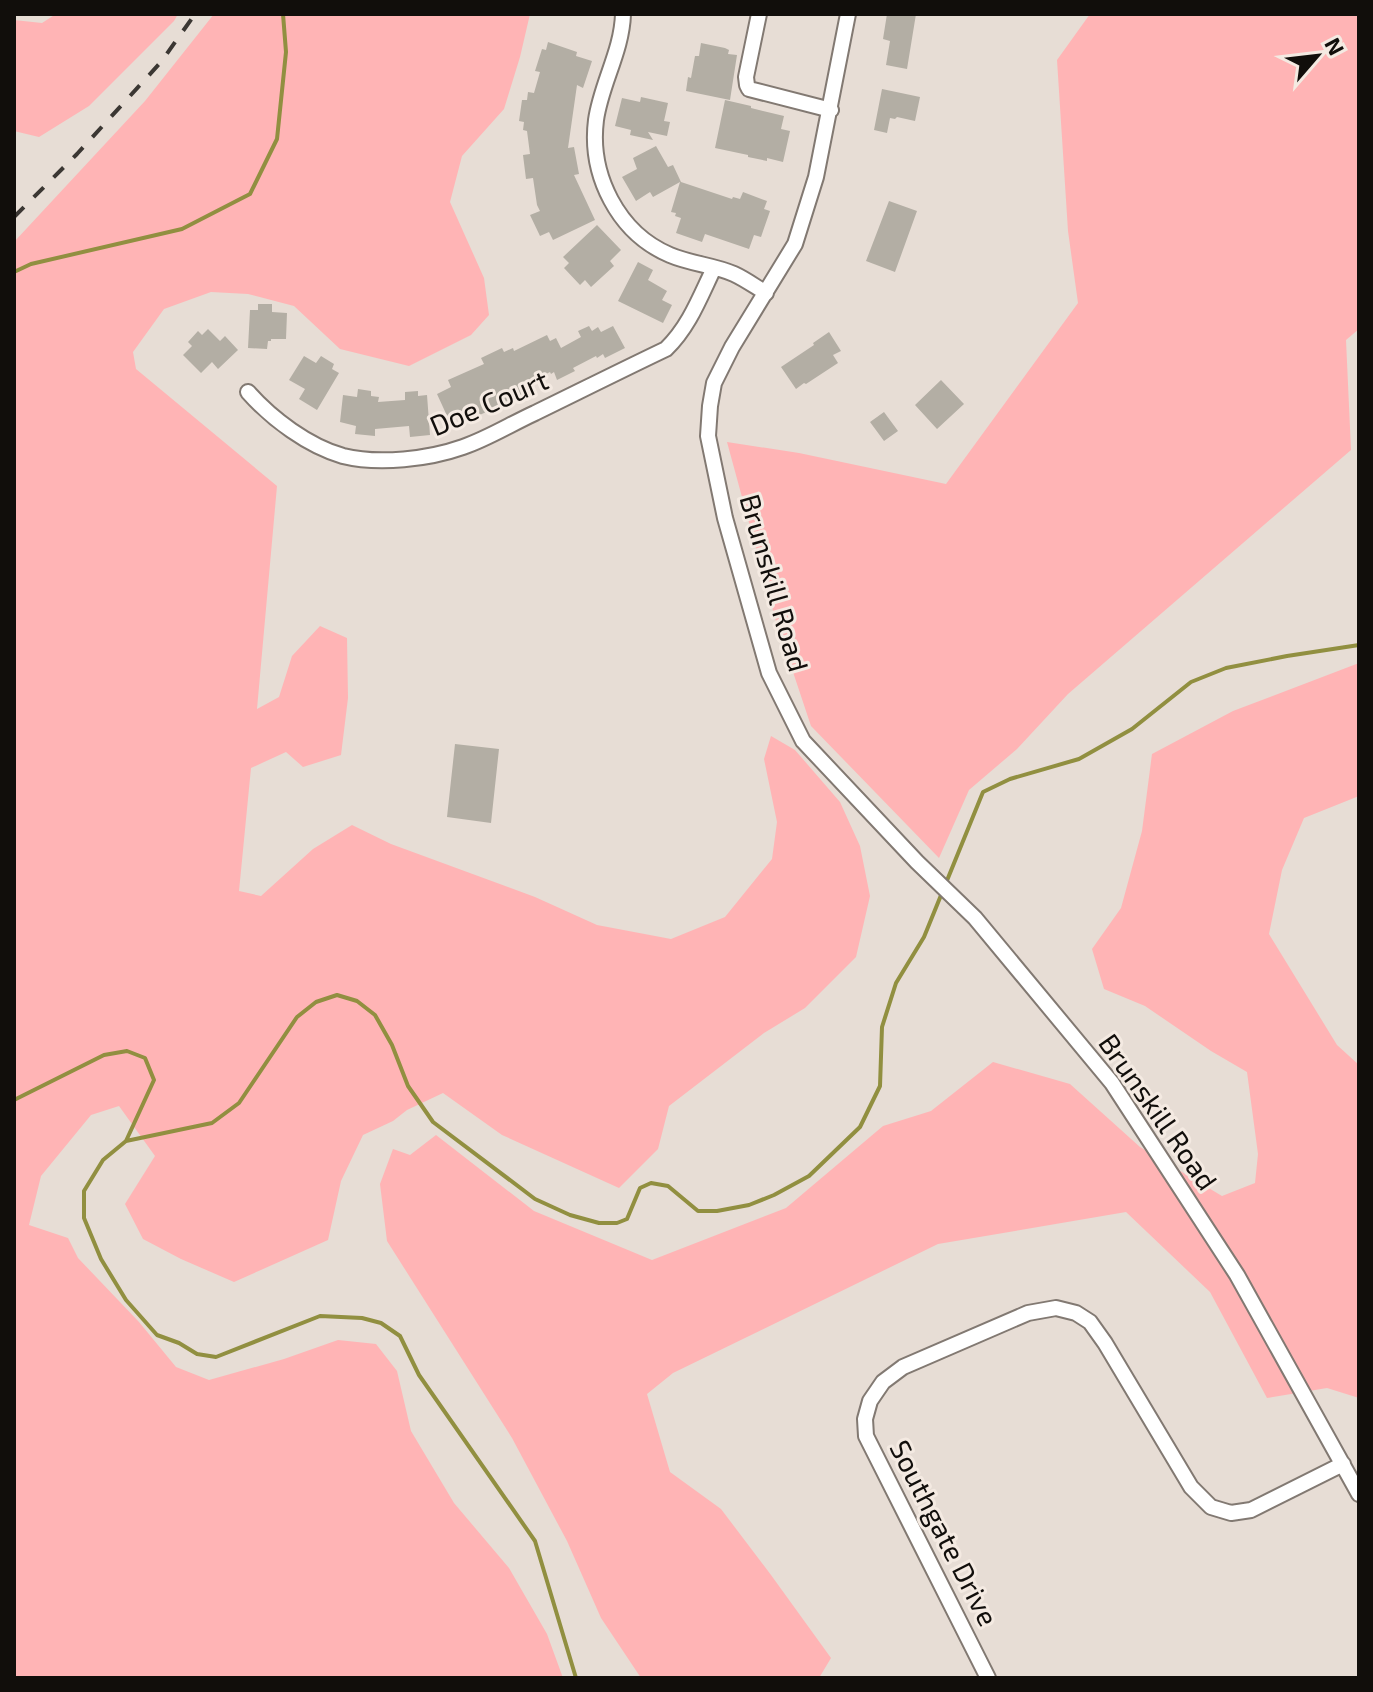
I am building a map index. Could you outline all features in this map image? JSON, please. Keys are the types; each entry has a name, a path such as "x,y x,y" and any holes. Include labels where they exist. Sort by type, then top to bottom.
{"street":[{"path":"623,14 617,51 596,119 594,150 612,203 629,227 648,243 669,255 734,274 766,293"},
{"path":"759,14 746,77 749,89 831,110"},
{"name":"Brunskill Road","path":"848,14 816,177 795,244 732,347 714,383 710,406 708,436 725,518 769,673 803,741 917,862 975,918 1112,1083 1237,1275 1359,1494"},
{"name":"Doe Court","path":"248,392 283,426 343,456 424,458 466,446 666,349 690,319 714,268"},
{"name":"Southgate Drive","path":"988,1678 866,1436 865,1419 870,1401 883,1382 903,1367 1028,1313 1056,1308 1076,1313 1090,1322 1191,1487 1211,1507 1231,1513 1251,1510 1343,1464"}],"shaded area":[{"path":"56,14 178,14 89,106 39,137 14,131 14,20 42,23"},
{"path":"214,14 530,14 504,109 462,156 450,202 484,278 489,315 471,335 409,366 340,349 294,306 248,294 211,292 164,309 133,352 136,369 277,486 257,709 279,697 292,656 320,626 347,638 348,698 341,755 303,767 286,752 251,768 239,891 261,896 313,849 352,825 391,844 535,897 597,925 671,939 725,917 772,859 777,822 764,759 771,736 795,750 840,802 860,846 870,896 856,957 805,1008 764,1033 669,1106 658,1149 619,1188 502,1135 443,1093 363,1135 341,1181 328,1240 234,1282 143,1239 125,1204 155,1156 119,1106 91,1115 41,1176 29,1225 68,1238 78,1258 139,1322 176,1367 209,1380 338,1340 376,1344 397,1371 411,1431 454,1503 509,1568 547,1634 563,1678 14,1678 14,242 145,101"},
{"path":"1090,14 1359,14 1359,329 1346,340 1351,450 1068,694 1017,749 969,790 939,858 811,726 775,618 727,442 799,453 946,484 1078,303 1068,231 1057,60"},
{"path":"1359,663 1359,796 1304,818 1282,870 1269,934 1337,1045 1359,1065 1359,1398 1327,1388 1267,1398 1210,1292 1126,1212 938,1244 673,1373 647,1394 670,1472 721,1509 831,1658 819,1678 641,1678 601,1618 567,1541 512,1438 387,1241 380,1184 393,1149 410,1155 436,1135 534,1211 652,1260 786,1208 883,1126 931,1111 993,1062 1070,1084 1140,1147 1222,1196 1255,1183 1258,1154 1247,1072 1145,1006 1104,989 1092,949 1121,908 1142,831 1152,754 1233,711"}],"building":[{"path":"887,14 916,14 907,69 886,65 890,41 883,39"},
{"path":"548,42 592,61 583,88 577,85 568,148 574,147 579,174 574,175 595,220 553,240 549,232 540,236 530,215 540,211 533,178 526,179 523,155 530,154 527,131 523,130 524,122 519,121 522,100 527,100 528,92 534,93 540,72 535,71 542,49 546,50"},
{"path":"701,43 725,48 729,50 728,54 737,55 730,100 686,91"},
{"path":"882,89 920,97 915,121 890,118 887,133 874,130"},
{"path":"641,97 668,103 664,121 670,122 667,136 648,132 653,140 630,135 631,130 615,126 622,98 640,102"},
{"path":"725,100 784,116 781,129 790,131 783,162 715,148"},
{"path":"656,146 668,167 673,165 681,182 732,199 740,199 743,192 767,201 764,209 770,211 761,237 754,235 749,249 705,234 702,242 676,233 681,218 671,212 680,182 653,197 650,192 636,201 622,177 637,169 633,158"},
{"path":"889,201 917,211 895,272 866,261"},
{"path":"597,225 621,250 610,261 614,266 591,287 585,280 580,285 564,268 569,263 563,257"},
{"path":"638,262 653,270 648,280 667,291 662,300 672,305 663,323 618,301"},
{"path":"258,304 272,304 272,312 287,313 286,339 271,339 267,349 248,348 250,310 258,310"},
{"path":"589,326 592,331 598,327 601,332 613,326 625,348 605,358 603,354 596,356 557,380 554,372 550,372 524,385 528,394 468,420 462,412 448,418 437,394 451,387 448,380 484,364 481,358 502,348 504,352 513,348 514,351 547,335 550,341 556,338 561,348 581,337 578,331"},
{"path":"208,329 220,341 225,336 238,350 218,369 212,362 201,373 183,355 192,346 188,342 198,331 202,335"},
{"path":"829,332 841,351 833,355 838,363 796,389 781,367"},
{"path":"304,356 316,363 321,356 334,364 332,369 339,373 317,410 299,399 305,389 289,380"},
{"path":"941,380 964,404 937,429 915,405"},
{"path":"358,389 371,391 371,396 379,397 378,402 405,400 405,392 418,391 418,396 427,395 430,435 410,437 409,426 375,429 375,436 355,434 356,426 340,422 343,395 357,397"},
{"path":"884,412 898,431 884,441 870,422"},
{"path":"455,744 499,749 491,823 447,817"}],"waterway":[{"path":"14,272 31,264 182,229 250,194 277,139 286,52 283,14"},
{"path":"126,1141 212,1123 239,1103 297,1017 316,1002 337,995 357,1001 375,1015 392,1045 408,1086 433,1122 535,1199 570,1215 599,1223 617,1223 627,1219 640,1188 651,1183 668,1186 698,1211 749,1205 774,1195 809,1176 860,1127 880,1086 882,1027 896,983 924,937 983,792 1010,779 1079,759 1132,729 1191,682 1226,668 1359,645"},
{"path":"14,1100 104,1055 127,1051 145,1058 154,1080 126,1141 103,1160 84,1191 84,1218 101,1259 126,1300 157,1335 197,1354 216,1357 320,1316 362,1318 381,1323 400,1336 419,1375 535,1541 576,1678"}],"railway":[{"path":"14,217 161,62 195,14"}]}
